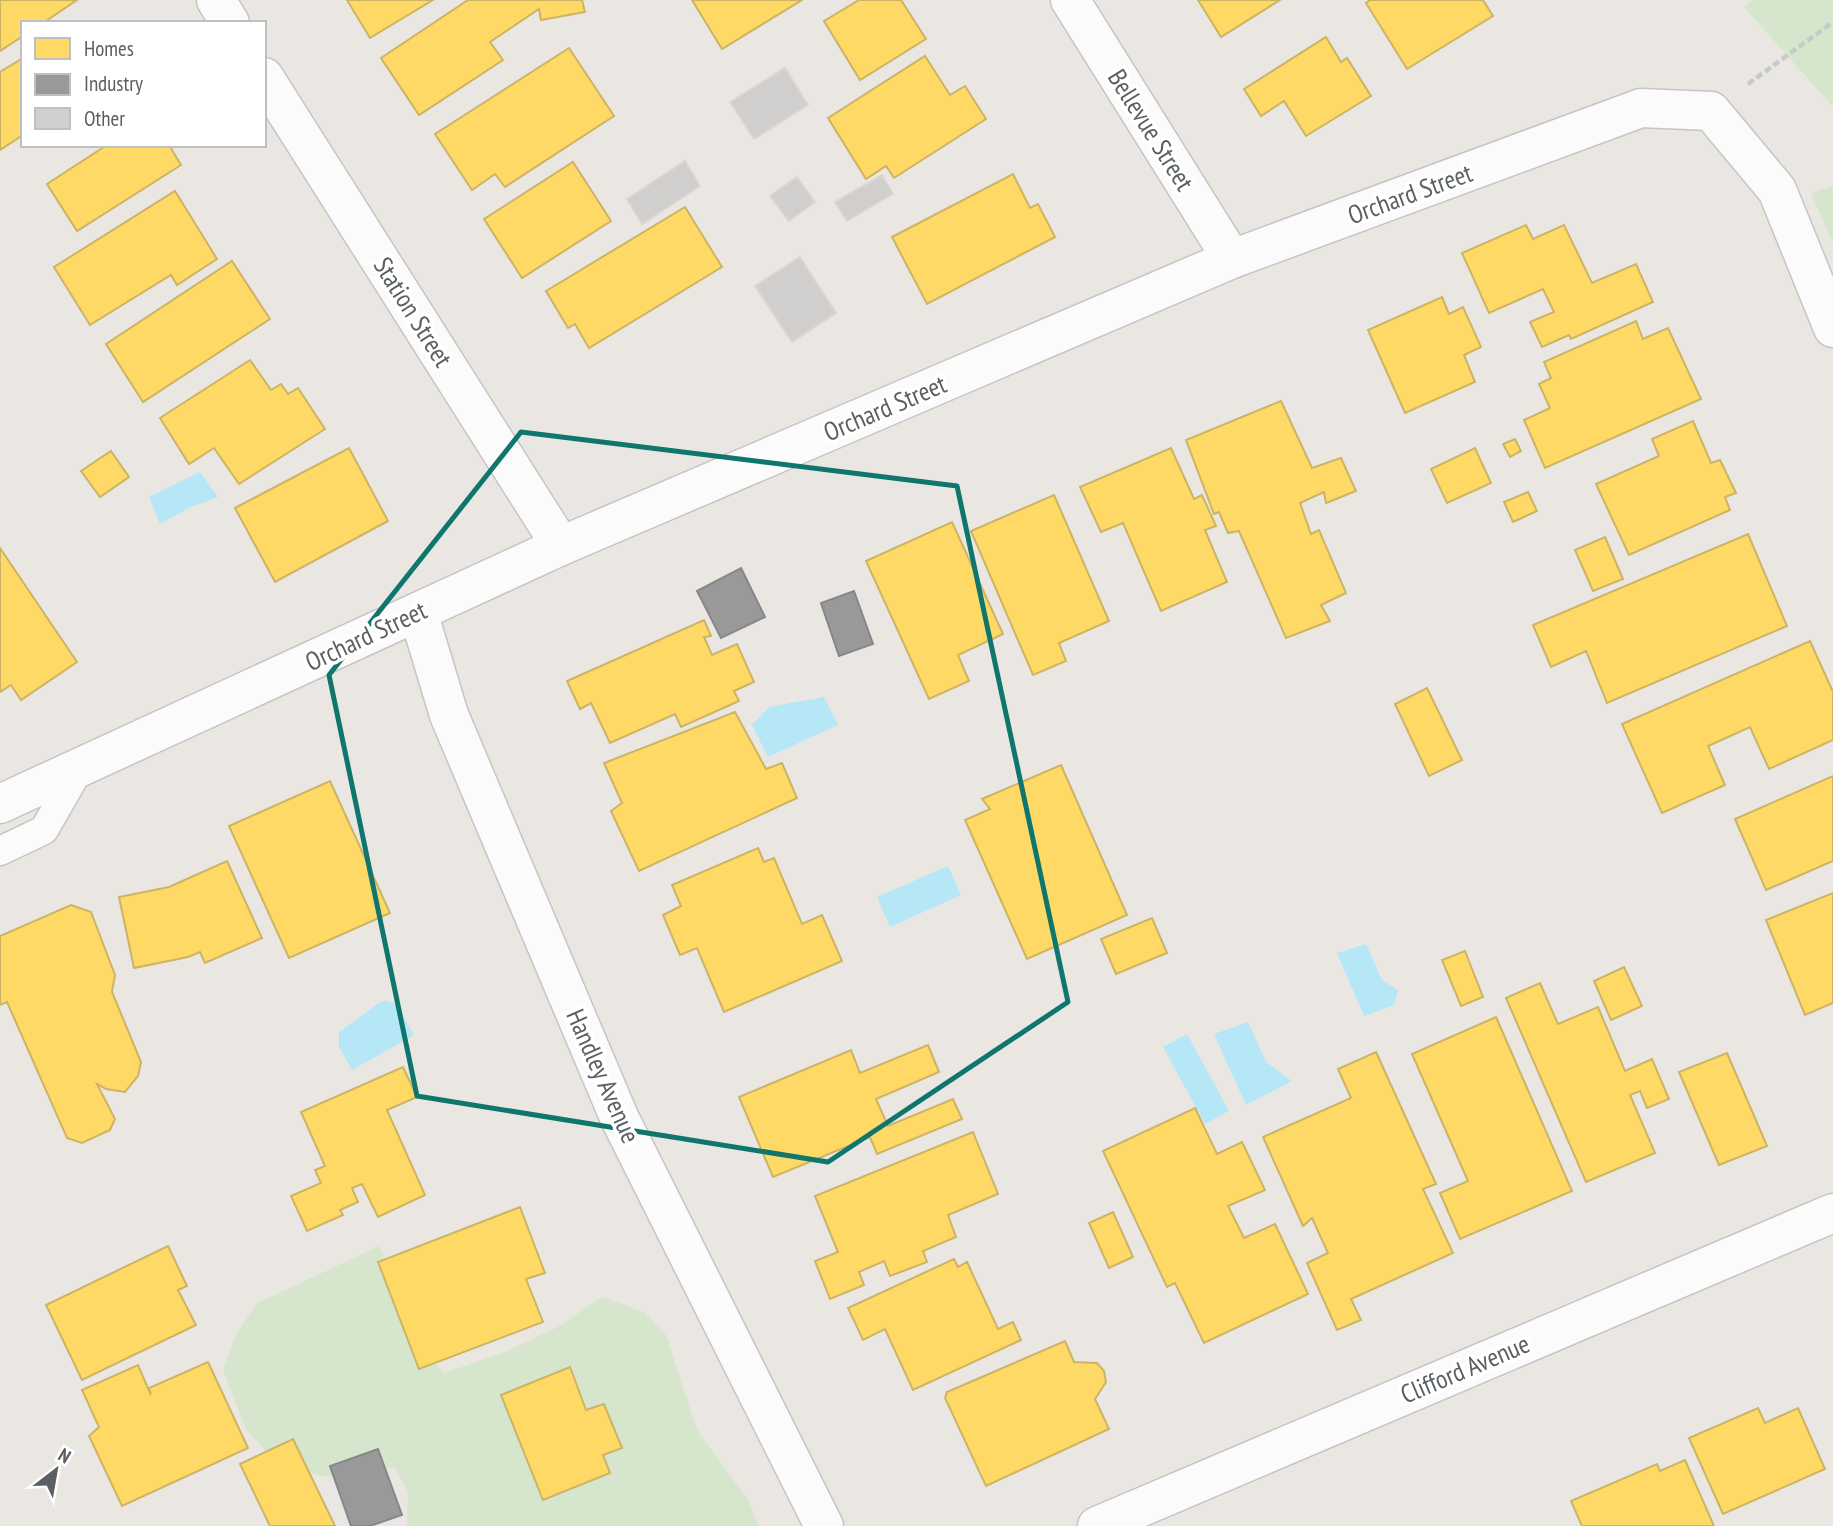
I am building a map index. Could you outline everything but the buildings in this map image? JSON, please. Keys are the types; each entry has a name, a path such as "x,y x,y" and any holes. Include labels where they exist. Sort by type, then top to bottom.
{"street":[{"path":"216,0 229,21"},
{"name":"Bellevue Street","path":"1070,0 1232,260"},
{"name":"Station Street","path":"266,80 561,546"},
{"name":"Orchard Street","path":"0,804 561,546 1232,260 1641,108 1711,111"},
{"path":"1711,111 1777,190 1833,328"},
{"name":"Handley Avenue","path":"418,612 449,715 619,1117 824,1526"},
{"name":"Clifford Avenue","path":"1097,1526 1833,1213"}],"lane":[{"path":"0,851 44,831 79,769"}],"path":[{"path":"1711,111 1833,22"}],"highlighted area":[{"path":"521,432 957,486 1068,1002 828,1162 417,1096 329,675"}],"green space":[{"path":"1753,0 1833,0 1833,107 1744,7"},
{"path":"1833,186 1833,243 1811,193"},
{"path":"379,1246 424,1351 444,1373 505,1352 558,1327 602,1297 644,1312 666,1335 697,1430 748,1500 759,1526 407,1526 408,1492 395,1467 325,1477 276,1463 246,1429 223,1370 237,1333 256,1304"}],"water":[{"path":"200,472 218,497 191,507 160,524 149,497"},
{"path":"824,697 838,725 768,757 752,725 769,707"},
{"path":"948,866 961,895 890,927 877,897"},
{"path":"1366,944 1382,980 1398,990 1394,1005 1364,1016 1337,953"},
{"path":"385,1001 396,1004 414,1035 352,1070 339,1047 339,1032"},
{"path":"1248,1022 1266,1062 1292,1081 1246,1105 1214,1034"},
{"path":"1187,1034 1229,1111 1205,1124 1163,1047"}]}
